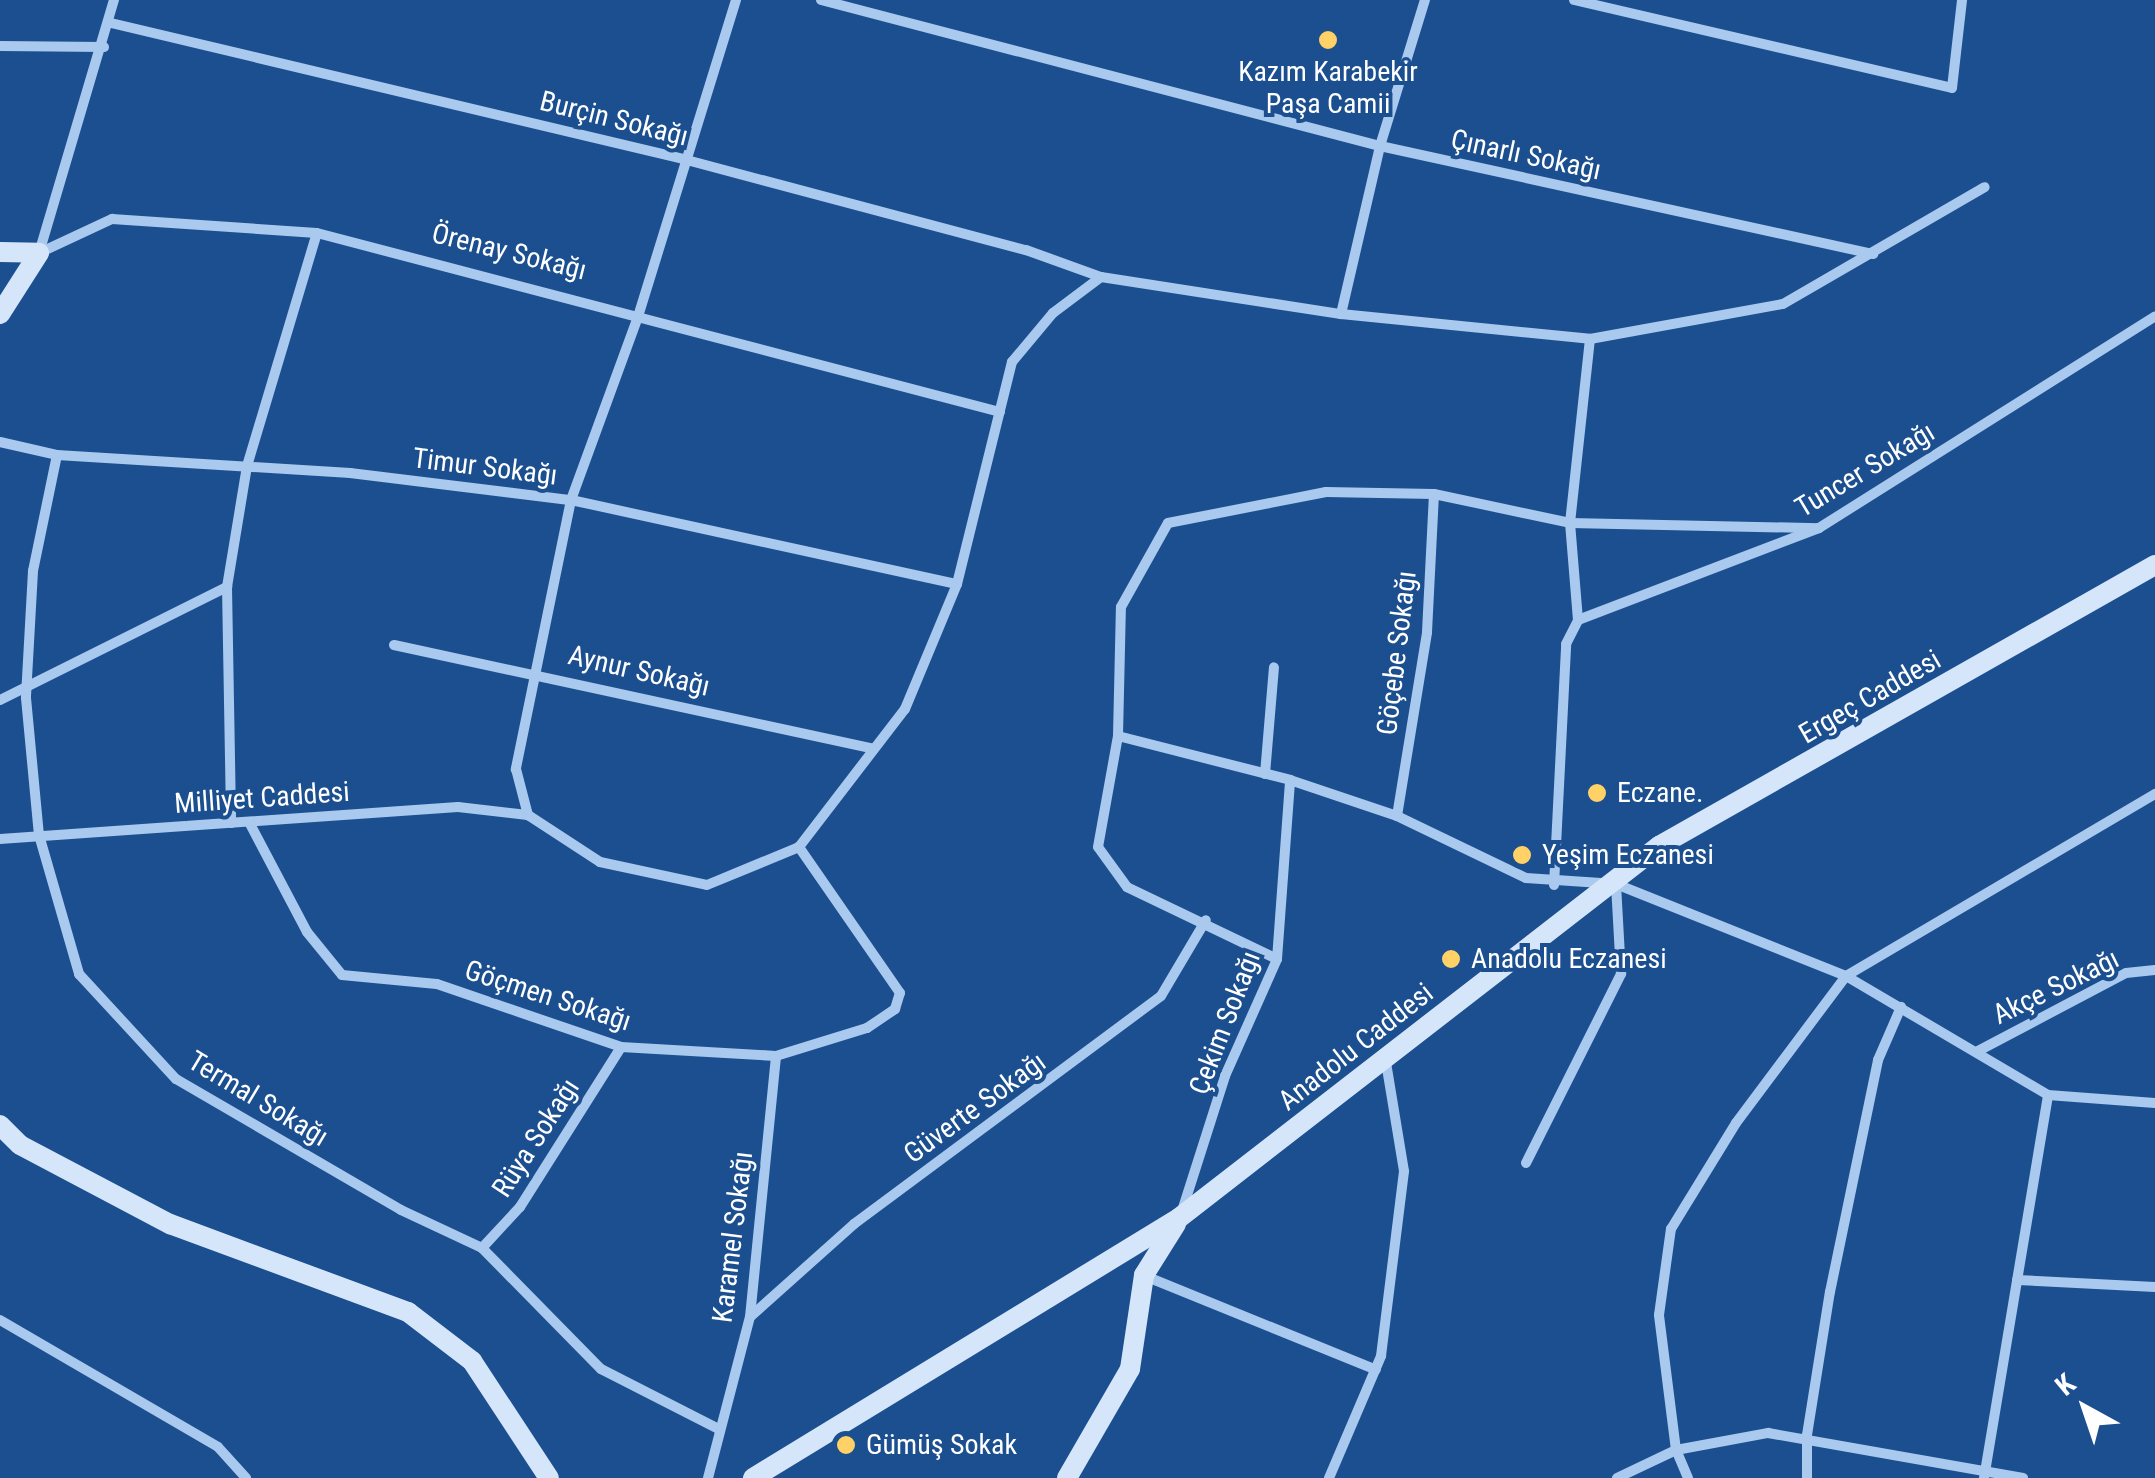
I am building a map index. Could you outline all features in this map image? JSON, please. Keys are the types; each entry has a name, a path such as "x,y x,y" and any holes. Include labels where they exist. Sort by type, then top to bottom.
{"street":[{"path":"0,314 39,252 104,48 114,0"},
{"path":"736,0 638,314 571,500 533,670 516,769 528,814 600,862 708,885 798,847 905,709 958,584 1012,362 1052,313 1101,277"},
{"name":"Çınarlı Sokağı","path":"821,0 1380,146 1874,254"},
{"path":"1341,314 1380,146 1425,0"},
{"path":"1574,0 1952,88 1962,0"},
{"name":"Burçin Sokağı","path":"111,23 684,160 1026,250 1101,277 1341,314 1590,339 1783,304 1984,187"},
{"path":"0,46 104,48"},
{"name":"Örenay Sokağı","path":"0,252 39,252 112,219 316,234 638,314 1000,412"},
{"path":"231,823 227,588 248,466 316,234"},
{"name":"Tuncer Sokağı","path":"1578,620 1819,528 2155,316"},
{"path":"1554,885 1566,644 1578,620 1570,523 1590,339"},
{"name":"Timur Sokağı","path":"0,442 57,455 248,466 571,500 958,584"},
{"name":"Termal Sokağı","path":"57,455 33,571 27,685 38,835 79,974 176,1078 401,1210 482,1248 600,1369 719,1429"},
{"path":"1278,959 1206,920 1127,887 1098,847 1118,736 1121,607 1168,523 1326,492 1434,494 1570,523 1819,528"},
{"name":"Göçebe Sokağı","path":"1397,816 1427,632 1434,494"},
{"name":"Ergeç Caddesi","path":"1616,884 1659,846 2155,564"},
{"path":"0,700 227,588"},
{"name":"Aynur Sokağı","path":"394,644 533,670 872,748"},
{"path":"1265,774 1274,666"},
{"path":"1118,736 1290,780 1397,816 1526,878 1554,885 1616,884 1846,976 2048,1094 2155,1103"},
{"name":"Çekim Sokağı","path":"1180,1218 1226,1076 1278,959 1290,780"},
{"path":"1688,1478 1676,1450 1660,1315 1671,1229 1736,1123 1846,976 2155,794"},
{"name":"Milliyet Caddesi","path":"0,839 458,807 528,814"},
{"name":"Göçmen Sokağı","path":"249,822 306,932 342,975 437,984 622,1047 776,1056 867,1028 895,1010 900,993 798,847"},
{"path":"1526,1163 1622,974 1616,884"},
{"name":"Anadolu Caddesi","path":"1180,1218 1386,1062 1496,969 1616,884"},
{"name":"Güverte Sokağı","path":"750,1317 854,1224 1161,996 1206,920"},
{"name":"Akçe Sokağı","path":"1978,1051 2126,973 2155,970"},
{"path":"1808,1478 1807,1435 1878,1060 1901,1007"},
{"name":"Rüya Sokağı","path":"482,1248 520,1207 622,1047"},
{"name":"Karamel Sokağı","path":"708,1478 750,1317 776,1056"},
{"path":"1328,1478 1376,1370 1404,1171 1386,1062"},
{"path":"1983,1474 2048,1094"},
{"path":"0,1125 20,1146 170,1224 408,1312 472,1362 550,1478"},
{"path":"1067,1478 1130,1370 1144,1275 1180,1218"},
{"path":"753,1478 1180,1218"},
{"path":"1144,1275 1376,1370"},
{"path":"2017,1280 2155,1287"},
{"path":"0,1320 218,1447 246,1478"},
{"path":"1617,1478 1676,1450 1768,1432 1807,1435 1983,1474 2022,1478"}],"place":[{"name":"Kazım Karabekir Paşa Camii","path":"1328,40"},
{"name":"Eczane.","path":"1597,793"},
{"name":"Yeşim Eczanesi","path":"1522,855"},
{"name":"Anadolu Eczanesi","path":"1451,959"},
{"name":"Gümüş Sokak","path":"846,1445"}]}
